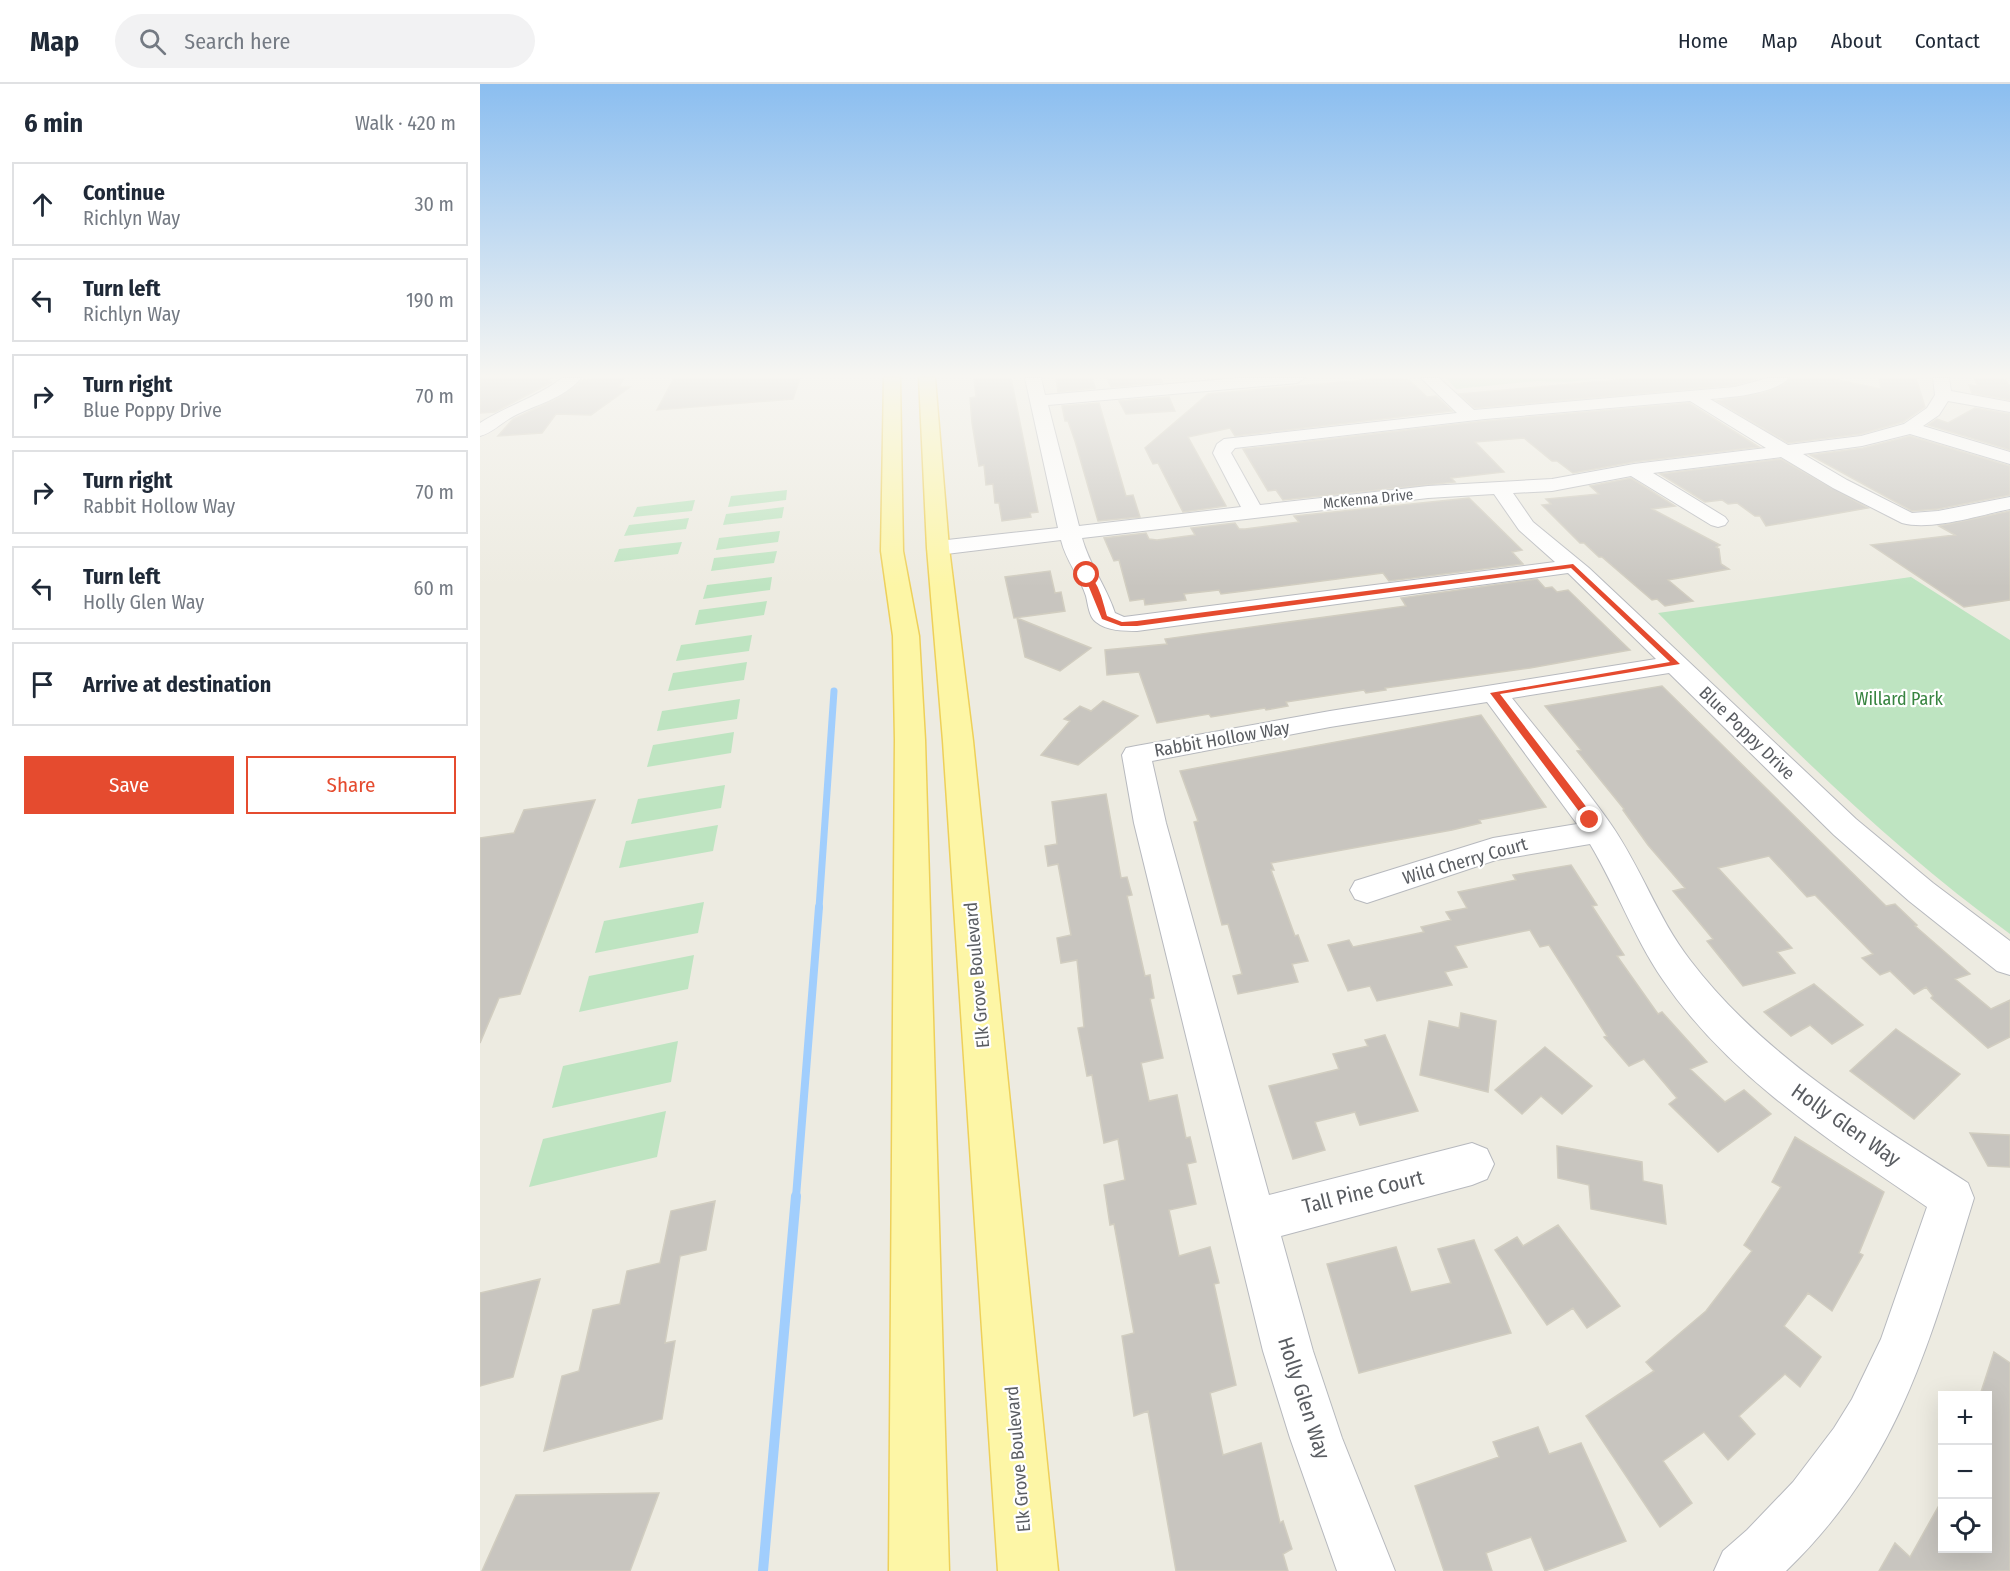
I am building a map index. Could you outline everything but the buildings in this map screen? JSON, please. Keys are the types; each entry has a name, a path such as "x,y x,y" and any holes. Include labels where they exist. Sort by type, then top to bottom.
{"main road":[{"path":"892,447 892,551 906,636 910,740 919,1571"},
{"name":"Elk Grove Boulevard","path":"931,447 938,548 958,741 1028,1571"}],"street":[{"path":"1050,447 1078,559 1095,589 1102,615 1107,620 1121,624 1137,624 1573,566"},
{"path":"1225,447 1222,453 1254,512"},
{"path":"1778,447 1840,484 1909,519 1938,517 2010,503"},
{"name":"McKenna Drive","path":"938,548 1428,492 1500,489 1574,482 1634,470 1818,447"},
{"path":"1973,447 2010,458"},
{"path":"1634,470 1718,521"},
{"name":"Blue Poppy Drive","path":"1500,489 1526,526 1573,566 1845,826 1921,892 2010,962"},
{"name":"Rabbit Hollow Way","path":"1254,1221 1150,823 1136,754 1330,719 1676,664"},
{"name":"Holly Glen Way","path":"1494,693 1599,831 1618,863 1648,927 1677,970 1716,1017 1766,1066 1827,1115 1952,1198 1898,1360 1859,1438 1803,1513 1755,1567"},
{"name":"Wild Cherry Court","path":"1367,890 1492,849 1599,831"},
{"name":"Tall Pine Court","path":"1254,1221 1472,1164"},
{"name":"Holly Glen Way","path":"1254,1221 1288,1351 1316,1438 1366,1571"}],"green space":[{"path":"787,490 786,500 728,507 731,496"},
{"path":"695,500 692,511 633,517 637,507"},
{"path":"784,507 782,518 723,525 726,514"},
{"path":"689,518 686,529 624,536 629,525"},
{"path":"780,531 778,542 716,550 719,538"},
{"path":"682,542 678,554 614,562 619,549"},
{"path":"777,551 774,563 711,571 714,558"},
{"path":"772,577 770,590 703,599 707,585"},
{"name":"Willard Park","path":"1911,577 2010,640 2010,934 1916,860 1827,781 1658,613"},
{"path":"767,601 764,615 695,625 699,610"},
{"path":"752,635 749,651 676,661 681,645"},
{"path":"747,662 744,680 668,691 673,673"},
{"path":"740,699 737,719 657,731 662,711"},
{"path":"734,732 731,753 647,767 653,745"},
{"path":"725,785 721,808 631,824 638,799"},
{"path":"718,825 713,851 619,868 626,841"},
{"path":"704,902 698,933 595,953 604,921"},
{"path":"694,955 688,989 579,1012 589,976"},
{"path":"678,1041 671,1082 552,1108 563,1066"},
{"path":"666,1111 657,1157 529,1187 543,1139"}],"waterway":[{"path":"819,908 834,691"},
{"path":"796,1197 819,907"},
{"path":"763,1571 796,1196"}],"route":[{"path":"1087,575 1095,589 1102,615 1107,620 1121,624 1137,624 1573,566 1676,664 1494,693 1590,820"}]}
